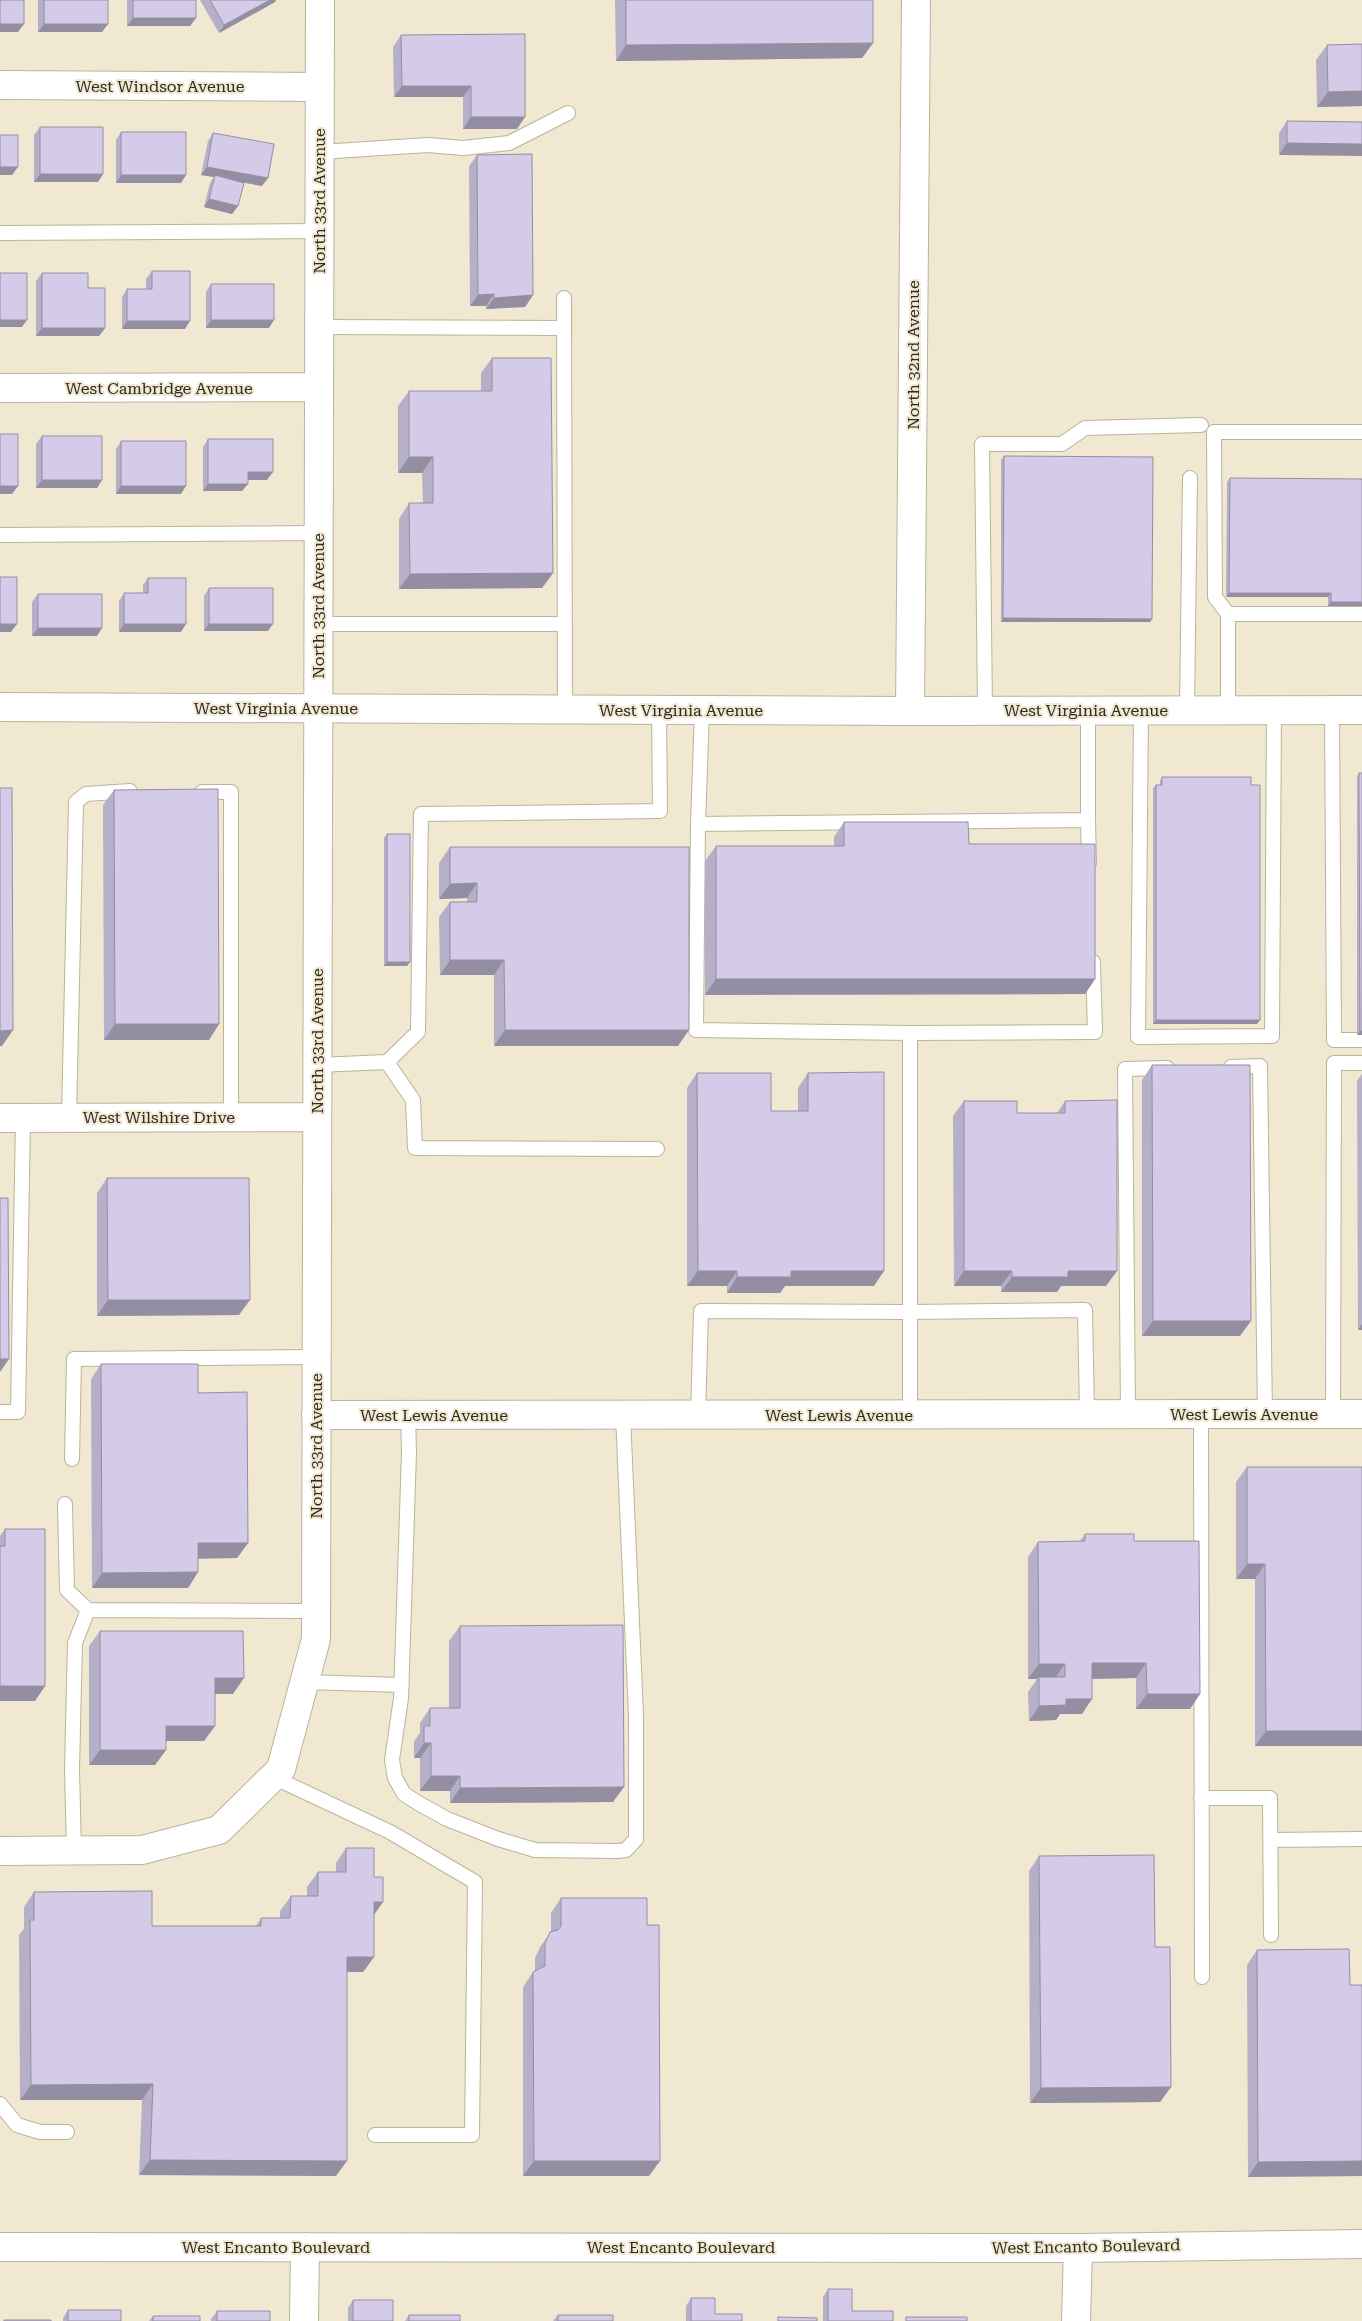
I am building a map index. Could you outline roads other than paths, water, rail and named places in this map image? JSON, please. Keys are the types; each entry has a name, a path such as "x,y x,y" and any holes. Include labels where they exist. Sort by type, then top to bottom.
{"street":[{"name":"North 33rd Avenue","path":"0,1851 142,1850 219,1830 281,1769 316,1640 320,0"},
{"name":"North 32nd Avenue","path":"910,711 916,0"},
{"name":"West Windsor Avenue","path":"0,85 320,87"},
{"name":"West Cambridge Avenue","path":"0,388 319,387"},
{"name":"West Virginia Avenue","path":"0,707 910,711 1362,710"},
{"name":"West Wilshire Drive","path":"12,1118 317,1117"},
{"name":"West Lewis Avenue","path":"316,1415 1362,1414"},
{"name":"West Encanto Boulevard","path":"0,2247 1078,2248 1362,2244"},
{"path":"304,2247 304,2321"},
{"path":"1076,2321 1078,2248"}],"lane":[{"path":"320,152 428,145 463,148 509,143 568,113"},
{"path":"0,232 319,231"},
{"path":"564,298 565,709"},
{"path":"319,327 564,328"},
{"path":"985,710 982,444 1062,444 1085,428 1201,424"},
{"path":"1228,710 1228,614 1215,597 1214,432 1362,432"},
{"path":"1188,710 1190,478"},
{"path":"0,535 318,534"},
{"path":"1228,614 1362,614"},
{"path":"318,624 565,624"},
{"path":"317,1065 387,1062 418,1032 421,814 660,811 659,709"},
{"path":"702,710 698,824 696,1030 910,1033 1096,1032 1092,945"},
{"path":"1088,710 1090,878"},
{"path":"1141,710 1138,1037 1272,1036 1274,710"},
{"path":"1332,710 1334,1040 1362,1040"},
{"path":"70,1118 76,802 86,794 114,791 143,791"},
{"path":"192,792 231,792 231,1117"},
{"path":"698,824 1088,820"},
{"path":"910,1033 910,1415"},
{"path":"387,1062 413,1100 415,1148 657,1150"},
{"path":"1333,1414 1334,1064 1362,1064"},
{"path":"1222,1067 1260,1066 1265,1414"},
{"path":"1128,1414 1125,1069 1183,1068"},
{"path":"0,1412 18,1412 12,1118"},
{"path":"698,1415 701,1311 910,1312 1085,1310 1087,1414"},
{"path":"72,1459 74,1359 316,1357"},
{"path":"1201,1414 1202,1977"},
{"path":"408,1415 409,1452 402,1685 392,1760 395,1778 404,1794 447,1819 498,1839 535,1850 617,1852 632,1846 636,1839 636,1715 623,1415"},
{"path":"65,1504 67,1590 88,1610 316,1611"},
{"path":"74,1850 72,1769 75,1643 88,1610"},
{"path":"304,1682 402,1685"},
{"path":"273,1777 390,1832 475,1882 472,2135 375,2135"},
{"path":"1201,1798 1270,1798 1271,1935"},
{"path":"1270,1840 1362,1839"},
{"path":"0,2104 17,2125 40,2132 67,2132"}]}
